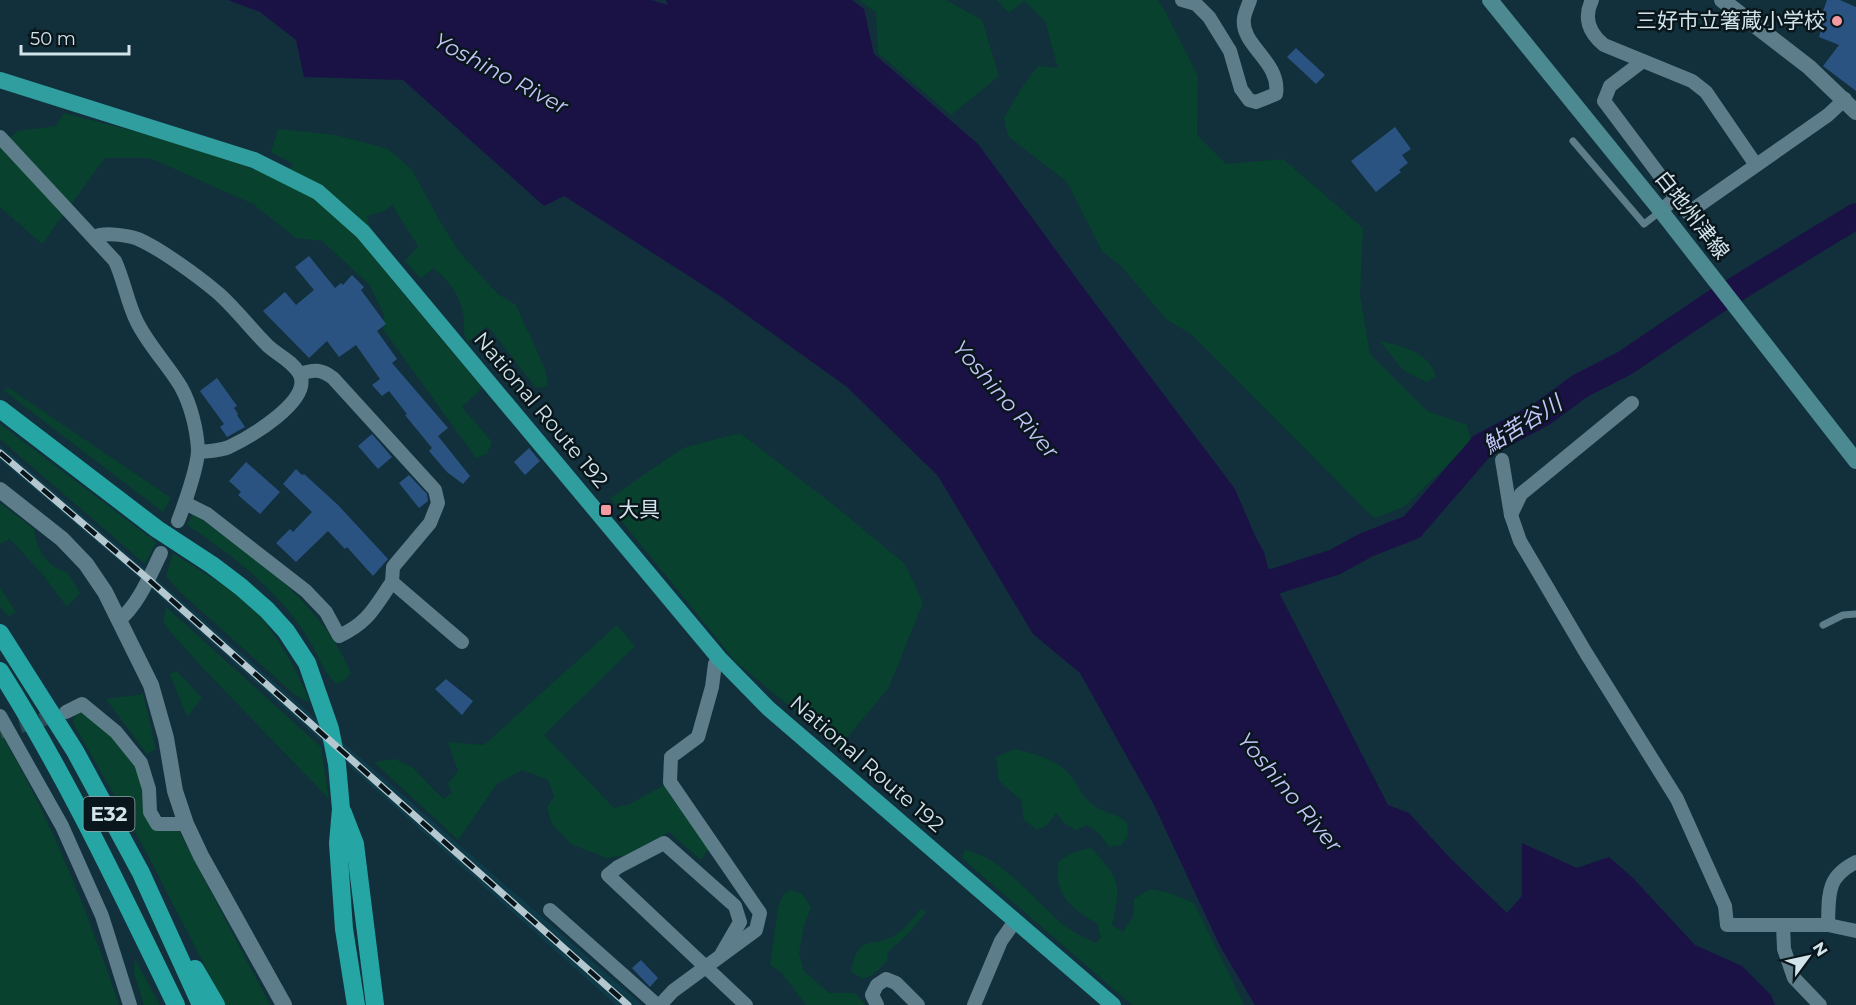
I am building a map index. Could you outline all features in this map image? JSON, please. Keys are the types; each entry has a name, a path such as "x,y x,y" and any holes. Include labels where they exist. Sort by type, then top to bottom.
{"highway":[{"name":"National Route 192","path":"0,80 254,160 318,192 363,232 719,658 768,708 1113,1005"},
{"path":"0,409 157,529 212,565 267,610 286,631 307,663 321,699 333,741 341,809 338,843 344,929 356,1005"},
{"name":"E32","path":"0,633 75,751 141,873 201,1005"},
{"name":"E32","path":"0,671 54,763 176,1005"},
{"path":"341,809 356,844 375,1005"},
{"path":"141,873 216,1005"}],"main road":[{"name":"白地州津線","path":"1490,0 1677,231 1854,459"}],"street":[{"path":"1182,0 1196,4 1209,17 1230,51 1241,88 1249,100 1256,102 1276,94 1278,84 1275,73 1247,35 1243,20 1250,0"},
{"path":"1592,0 1588,25 1595,38 1604,45 1692,81 1706,92 1756,165"},
{"path":"1722,0 1809,68 1853,108"},
{"path":"1642,61 1610,86 1604,101 1676,197 1661,211"},
{"path":"1688,213 1828,115 1853,108"},
{"path":"0,137 115,261 136,320 150,345 181,388 192,418 198,452 178,521"},
{"path":"94,237 100,234 137,239 192,273 219,294 270,347 291,363 300,374 301,385 291,404 273,422 227,448 198,452"},
{"path":"185,503 207,514 306,591 326,612 339,636 356,628 368,617 392,582 393,567 430,523 438,503 435,490 333,378 324,371 312,369 300,374"},
{"path":"1511,515 1521,494 1632,403"},
{"path":"1502,460 1511,515 1521,541 1586,653 1677,799 1725,906 1727,925 1828,925 1856,930"},
{"path":"0,490 62,539 86,564 105,592 154,693 166,738 175,791 186,824 201,856 284,1005"},
{"path":"119,620 125,615 146,584 161,553"},
{"path":"392,582 462,642"},
{"path":"550,910 659,1005 673,991 756,930 760,913 670,782 671,757 698,737 712,687 715,664 719,658"},
{"path":"66,712 82,704 116,732 141,763 149,789 150,812 157,824 186,824"},
{"path":"0,716 62,826 80,866 102,916 130,1005"},
{"path":"721,956 722,950 740,922 735,906 664,843 618,867 608,875 746,1005"},
{"path":"1828,925 1828,901 1833,882 1841,870 1856,862"},
{"path":"974,1005 1001,941 1015,921"},
{"path":"1783,925 1784,949 1794,978 1820,1005"},
{"path":"877,1005 872,995 877,985 886,979 896,983 918,1005"}],"lane":[{"path":"1573,141 1644,224 1661,211"},
{"path":"1823,625 1843,615 1856,614"}],"shaded area":[{"path":"0,445 151,574 642,1005 616,1005 146,584 0,460"}],"green space":[{"path":"859,0 946,0 982,20 999,76 951,115 878,53 876,12"},
{"path":"997,0 1158,0 1198,76 1197,135 1226,164 1283,159 1363,228 1360,296 1370,354 1427,411 1467,425 1471,442 1404,507 1374,518 1192,335 1166,319 1121,266 1102,251 1067,182 1008,136 1004,118 1021,89 1038,66 1058,68 1045,21 1024,1 1009,13"},
{"path":"64,113 202,151 282,181 293,164 271,152 278,129 336,135 388,149 412,170 460,253 498,294 516,305 545,369 548,386 536,388 488,326 468,342 461,304 450,284 433,268 421,279 405,261 418,246 392,205 384,211 367,216 379,264 482,388 462,407 492,442 487,454 476,458 383,329 384,314 369,284 322,241 296,238 253,204 150,158 105,158 42,244 0,207 0,145 18,131 56,126"},
{"path":"1380,341 1406,348 1421,356 1433,368 1436,377 1427,382 1403,370"},
{"path":"9,388 171,498 163,512 3,390"},
{"path":"0,424 156,542 145,564 0,439"},
{"path":"740,433 905,564 923,603 888,689 839,747 736,662 620,519 622,512 610,498 683,448"},
{"path":"0,503 34,529 37,543 44,556 53,566 67,572 80,593 67,607 44,576 10,539 0,544"},
{"path":"193,513 262,565 303,602 338,647 351,673 345,680 336,684 293,617 252,573 187,525"},
{"path":"173,553 235,594 262,618 286,653 310,703 294,694 179,591 166,576"},
{"path":"0,588 16,612 8,617 0,606"},
{"path":"166,607 321,747 329,799 200,665 163,623"},
{"path":"617,625 635,646 544,735 614,808 630,804 664,785 708,850 701,860 669,832 627,855 607,858 571,844 552,824 547,808 554,796 548,780 522,770 497,784 458,840 374,762 395,759 412,767 443,799 452,793 448,784 458,771 448,742 484,745"},
{"path":"177,671 202,698 187,717 170,674"},
{"path":"143,694 156,749 147,754 106,699"},
{"path":"76,713 84,713 110,734 136,767 142,789 143,811 156,831 179,831 270,1005 225,1005 141,842 73,723"},
{"path":"0,732 52,831 94,935 119,1005 0,1005"},
{"path":"1015,749 1052,761 1070,775 1089,802 1127,822 1128,836 1121,845 1109,847 1098,832 1086,825 1077,830 1065,824 1056,813 1047,825 1037,830 1024,820 1021,800 999,781 996,757"},
{"path":"1091,848 1108,868 1116,883 1117,900 1112,925 1123,932 1133,917 1134,899 1150,889 1167,892 1194,903 1244,1005 1132,1005 962,858 965,850 993,862 1019,882 1066,927 1095,943 1101,938 1097,923 1079,912 1066,899 1061,891 1058,872 1059,861 1072,853"},
{"path":"790,890 802,894 811,907 804,926 799,953 804,971 829,993 855,993 865,1005 806,1005 781,972 770,965 778,908 783,895"},
{"path":"922,908 926,912 911,931 887,953 888,960 874,974 863,979 851,972 857,952 861,947 898,934"},
{"path":"135,959 160,1005 144,1005 134,973"}],"water":[{"name":"Yoshino River","path":"228,0 651,0 668,5 666,0 852,0 864,9 874,54 978,144 1235,489 1264,552 1270,575 1388,805 1409,813 1450,858 1507,913 1522,896 1522,843 1577,868 1609,857 1633,878 1695,945 1742,966 1771,995 1775,1005 1255,1005 1220,946 1154,805 1080,673 1033,634 938,476 847,387 720,296 564,196 544,206 403,80 304,77 296,40 260,12"}],"building":[{"name":"三好市立箸蔵小学校","path":"1827,0 1840,0 1856,7 1856,91 1823,66 1839,45 1819,37 1821,30 1817,28"},
{"path":"1296,48 1325,75 1316,84 1287,57"},
{"path":"1395,127 1411,149 1402,155 1408,163 1399,170 1401,172 1376,192 1351,161"},
{"path":"309,256 335,288 341,283 343,285 352,275 364,287 361,290 386,324 377,331 397,359 392,363 448,428 438,436 470,476 463,484 447,472 429,451 432,448 389,391 382,396 372,385 380,379 356,345 339,357 327,341 309,358 263,311 285,292 296,305 314,290 295,267"},
{"path":"217,378 237,406 234,408 245,427 227,437 220,427 224,424 200,391"},
{"path":"372,434 392,457 378,469 358,446"},
{"path":"529,448 540,461 525,475 514,462"},
{"path":"246,462 280,492 260,514 238,495 241,492 229,481"},
{"path":"296,469 338,505 388,559 373,576 347,547 345,549 328,531 296,562 276,543 290,529 293,532 312,512 283,484"},
{"path":"409,475 427,494 428,501 419,508 399,483"},
{"path":"446,679 473,701 462,715 435,689"},
{"path":"641,960 658,978 650,987 632,968"}],"waterway":[{"name":"鮎苦谷川","path":"1248,600 1257,587 1335,562 1366,545 1412,527 1482,446 1542,414 1580,386 1625,363 1715,302 1856,216"}],"tunnel":[{"path":"0,732 61,714"}],"railway":[{"path":"0,453 148,579 628,1005"}],"place":[{"name":"三好市立箸蔵小学校","path":"1837,21"},
{"name":"大具","path":"606,510"}]}
